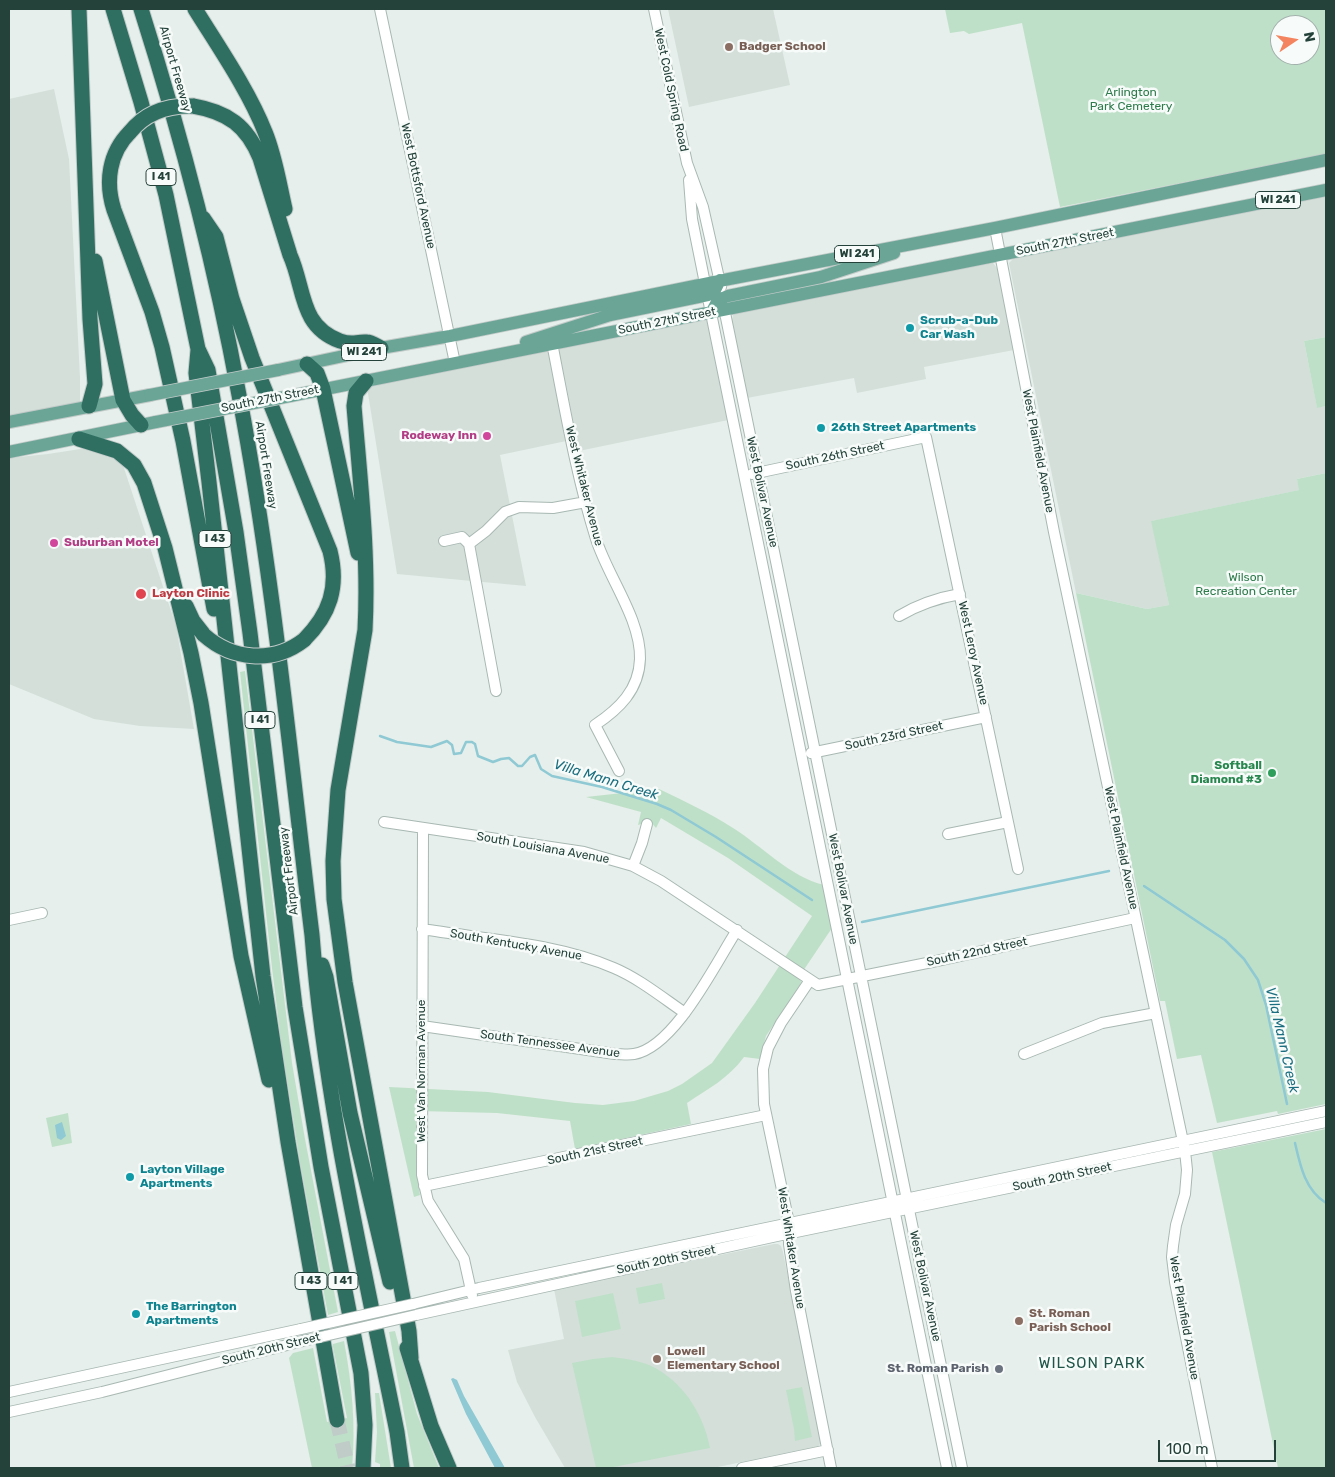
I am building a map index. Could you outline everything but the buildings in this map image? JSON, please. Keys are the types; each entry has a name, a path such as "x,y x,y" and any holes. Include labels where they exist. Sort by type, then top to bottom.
{"highway":[{"path":"79,9 87,215 86,235 95,384 89,406"},
{"name":"I 41","path":"114,9 142,102 166,194 198,349 208,370 236,532 295,1007 321,1167 362,1373 366,1425 363,1468"},
{"name":"Airport Freeway","path":"141,9 162,74 199,213 239,394 259,512 278,648 312,935"},
{"path":"195,9 250,100 265,131 278,177 295,267"},
{"path":"236,730 226,702 216,618 183,441 162,347 152,312 110,195 111,165 118,146 143,119 161,109 178,106 211,109 238,124 255,146 260,158 308,314 318,328 328,335 353,344 367,342 381,348"},
{"path":"79,438 117,451 134,465 144,483 172,572 189,615 196,627 204,635 221,648 237,654 254,656 280,653 296,646 304,640 319,622 328,608 331,599 334,575 330,551 249,350 232,299 216,236 199,213"},
{"path":"87,215 123,400 132,415 148,423"},
{"name":"I 43","path":"198,349 196,373 262,967 288,1142 337,1420"},
{"path":"307,364 316,373 323,389 362,575 366,606"},
{"path":"366,381 356,393 354,406 364,523 365,630 338,790 333,860 334,899 344,982 409,1332 411,1358"},
{"path":"172,572 201,703 240,956 270,1081 280,1135 288,1142"},
{"path":"312,935 326,977 362,1168 403,1334 431,1426 449,1468"},
{"name":"I 41","path":"312,935 315,976 341,1151 397,1432 402,1468"}],"main road":[{"name":"WI 241","path":"720,280 995,228 1326,160"},
{"name":"South 27th Street","path":"724,304 1000,255 1326,190"},
{"path":"711,313 715,304 724,304 821,277 941,237"},
{"path":"481,358 602,317 706,289 715,290 720,280"},
{"name":"WI 241","path":"9,422 381,348 706,289"},
{"name":"South 27th Street","path":"9,452 711,313"}],"street":[{"name":"West Bottsford Avenue","path":"380,9 455,363"},
{"name":"West Cold Spring Road","path":"654,9 689,171 692,219 711,313"},
{"name":"West Cold Spring Road","path":"689,171 703,207 724,304"},
{"name":"West Plainfield Avenue","path":"995,228 1054,532 1184,1146 1187,1170 1185,1194 1176,1225 1172,1257 1175,1282 1212,1468"},
{"name":"West Bolivar Avenue","path":"724,304 962,1468"},
{"name":"West Bolivar Avenue","path":"711,313 947,1468"},
{"name":"West Whitaker Avenue","path":"552,343 586,502 598,542 633,623 639,651 640,661 637,676 629,695 616,710 595,725 619,771"},
{"path":"723,372 737,370"},
{"name":"South 26th Street","path":"744,475 926,438"},
{"name":"West Leroy Avenue","path":"926,438 1018,869"},
{"path":"469,544 505,512 519,507 553,508 586,502"},
{"path":"444,541 462,537 469,544 496,691"},
{"path":"899,616 915,606 931,600 960,594"},
{"path":"772,613 786,610"},
{"name":"South 23rd Street","path":"801,755 986,717"},
{"name":"South Louisiana Avenue","path":"384,822 584,852 633,866 661,881 814,982"},
{"path":"948,834 1008,822"},
{"path":"633,866 642,843 646,824"},
{"name":"West Van Norman Avenue","path":"423,829 421,1163 424,1186 432,1208 460,1251 466,1266 473,1301"},
{"path":"9,920 42,914"},
{"name":"South 22nd Street","path":"814,982 848,979 1135,918"},
{"name":"South Kentucky Avenue","path":"422,929 544,947 577,954 616,968 685,1013"},
{"name":"South Tennessee Avenue","path":"422,1026 615,1054 634,1054 653,1046 666,1036 685,1013 737,930"},
{"name":"West Whitaker Avenue","path":"814,982 781,1023 768,1048 762,1080 766,1115 789,1229 796,1291 831,1468"},
{"path":"1024,1054 1102,1023 1156,1012"},
{"name":"South 20th Street","path":"9,1392 471,1290 789,1229 895,1212 1184,1146 1326,1111"},
{"name":"South 21st Street","path":"424,1186 766,1115"},
{"name":"South 20th Street","path":"9,1412 102,1392 245,1355 473,1301 789,1229 907,1198 1184,1146 1326,1122"},
{"path":"242,1342 245,1355"},
{"path":"742,1468 828,1450"}],"shaded area":[{"name":"Badger School","path":"668,9 773,9 790,85 689,107"},
{"path":"54,89 69,159 80,408 9,422 9,99"},
{"path":"1326,195 1326,337 1304,341 1317,407 1326,406 1326,473 1297,479 1300,490 1152,521 1169,605 1147,609 1076,593 1009,263 1015,257"},
{"path":"993,263 997,268 1014,350 924,367 926,379 857,393 854,378 747,398 732,321 733,315 736,312"},
{"path":"711,313 733,419 574,452 571,440 500,455 526,586 397,574 366,381"},
{"path":"93,447 121,459 176,626 194,729 140,726 94,719 9,684 9,458"},
{"name":"Lowell Elementary School","path":"774,1244 781,1246 783,1252 821,1441 819,1446 713,1468 565,1468 517,1382 508,1350 564,1339 554,1289"}],"green space":[{"name":"Arlington Park Cemetery","path":"945,9 1326,9 1326,154 1060,207 1022,23 969,34 964,31 950,33"},
{"path":"1326,337 1326,406 1317,408 1304,341"},
{"name":"Wilson Recreation Center","path":"1326,473 1326,1104 1278,1114 1277,1111 1217,1123 1201,1055 1177,1059 1165,1001 1160,1001 1076,593 1147,609 1169,605 1151,521 1299,490 1297,479"},
{"path":"245,671 292,1063 338,1312 328,1315 300,1162 281,1041 240,672"},
{"path":"659,789 697,807 744,835 788,868 812,881 824,885 832,928 799,977 800,985 766,1036 760,1059 744,1057 725,1077 687,1103 691,1124 575,1149 570,1121 497,1113 418,1111 417,1176 420,1195 414,1197 389,1087 488,1092 603,1105 634,1101 668,1091 682,1084 712,1063 755,1003 812,916 728,858 661,818 656,828 651,822 643,821 638,825 641,812 586,797"},
{"path":"68,1113 72,1143 52,1147 46,1118"},
{"path":"1326,1129 1326,1468 1278,1468 1212,1152"},
{"path":"662,1283 665,1299 639,1304 636,1288"},
{"path":"613,1293 621,1329 582,1337 575,1301"},
{"path":"395,1331 417,1414 439,1468 414,1468 389,1332"},
{"path":"344,1341 349,1373 354,1436 352,1468 312,1468 289,1358 293,1353 313,1348 327,1422 347,1418 333,1347 333,1344"},
{"path":"612,1357 647,1364 677,1384 698,1413 710,1448 609,1468 596,1468 572,1363"},
{"path":"802,1387 812,1437 795,1441 786,1390"},
{"path":"375,1393 379,1393 391,1468 380,1468 380,1464 375,1462 377,1432"}],"water":[{"path":"62,1122 66,1136 61,1140 57,1138 55,1125"},
{"path":"451,1379 457,1380 464,1396 505,1468 495,1468 466,1414"}],"waterway":[{"name":"Villa Mann Creek","path":"380,736 397,742 431,747 447,741 452,745 454,754 461,753 466,742 472,742 475,744 478,756 493,762 509,758 518,766 522,766 530,757 535,755 541,769 552,776 602,787 671,810 812,900"},
{"name":"Villa Mann Creek","path":"862,922 1109,871"},
{"name":"Villa Mann Creek","path":"1144,886 1225,940 1244,959 1258,980 1266,1005 1287,1104"},
{"path":"1295,1143 1301,1168 1308,1184 1319,1198 1326,1203"}],"tunnel":[{"path":"337,1420 348,1468"}],"place":[{"name":"Badger School","path":"729,47"},
{"name":"Scrub-a-Dub Car Wash","path":"910,328"},
{"name":"26th Street Apartments","path":"821,428"},
{"name":"Rodeway Inn","path":"487,436"},
{"name":"Suburban Motel","path":"54,543"},
{"name":"Layton Clinic","path":"141,594"},
{"name":"Softball Diamond #3","path":"1272,773"},
{"name":"Layton Village Apartments","path":"130,1177"},
{"name":"The Barrington Apartments","path":"136,1314"},
{"name":"St. Roman Parish School","path":"1019,1321"},
{"name":"Lowell Elementary School","path":"657,1359"},
{"name":"St. Roman Parish","path":"999,1369"}],"district":[{"name":"WILSON PARK","path":"1092,1364"}]}
